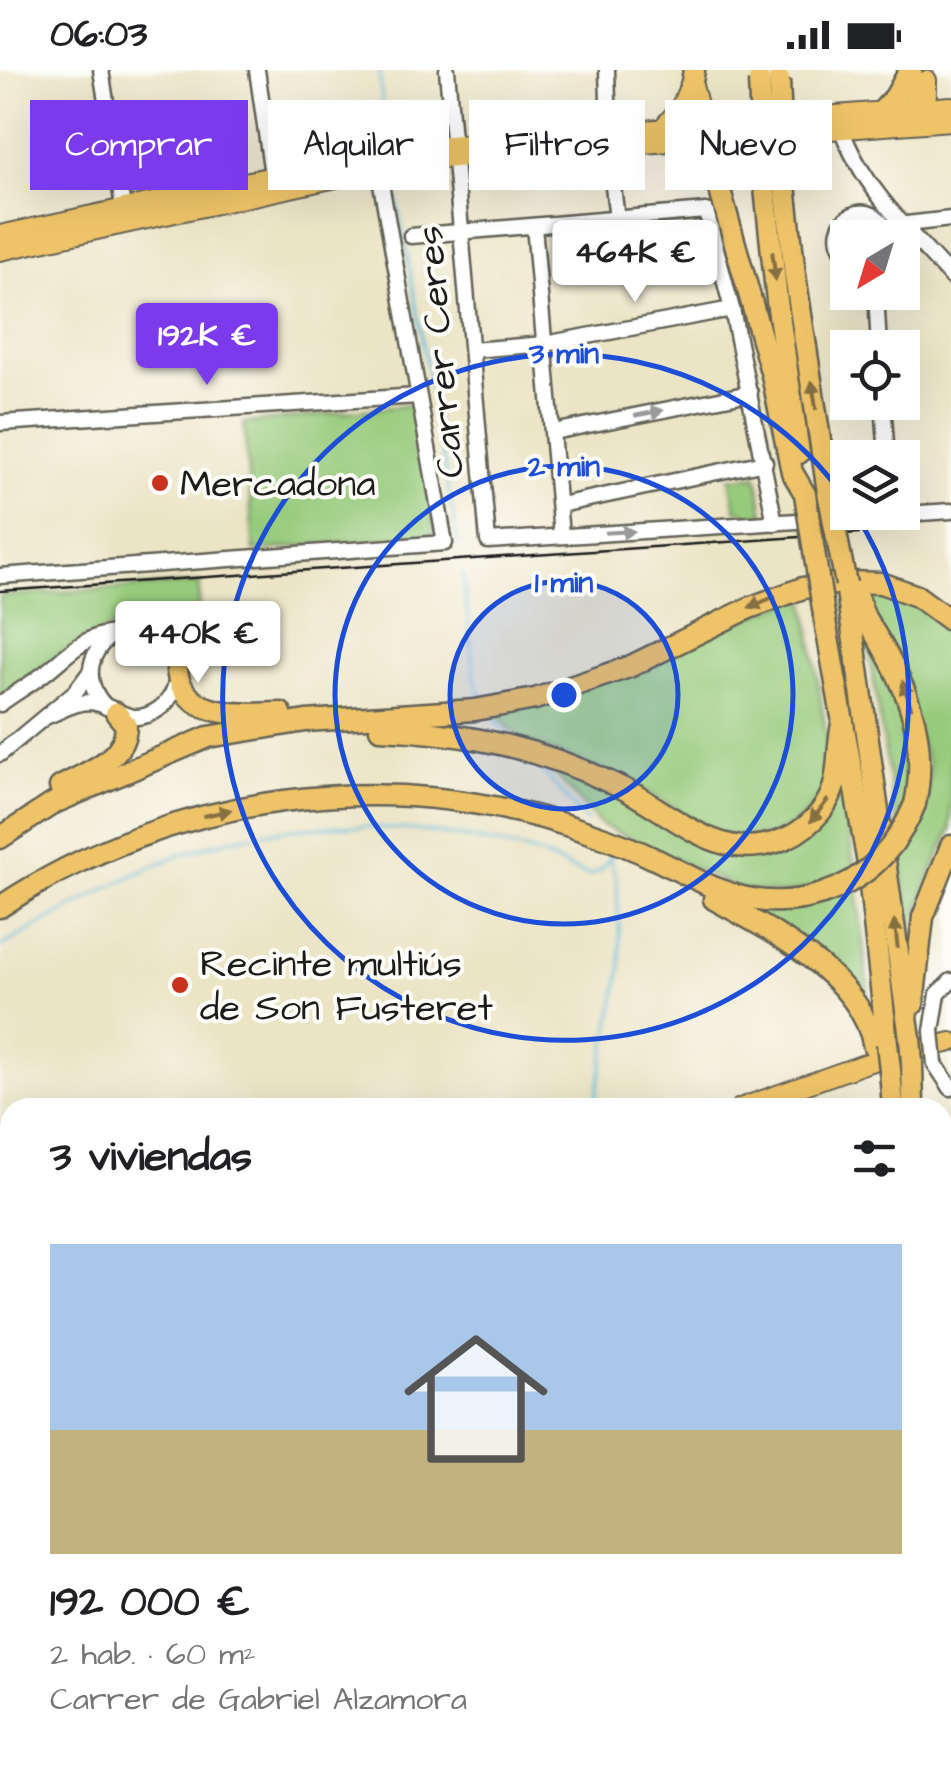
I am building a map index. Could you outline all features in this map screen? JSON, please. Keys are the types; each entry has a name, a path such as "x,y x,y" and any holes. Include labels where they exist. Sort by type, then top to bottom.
{"highway":[{"path":"769,75 770,100"},
{"path":"882,110 895,97 928,95"},
{"path":"719,190 763,342 792,472 804,494"},
{"path":"774,190 777,301 804,494 871,885 881,1045 890,1098"},
{"path":"0,907 65,869 141,836 218,812 312,796 458,800 506,809 584,831 733,896 782,902 822,894 846,885 875,865 898,838 915,804 920,757 910,702 889,653 859,622 846,584 778,190"},
{"path":"0,838 54,803 208,737 262,726 337,718 372,719 486,708 552,695 599,680 660,653 765,600 816,586 850,582 887,584 917,596 951,621"},
{"path":"859,622 855,654 910,1034 913,1098"},
{"path":"177,671 184,692 205,708 242,714 347,711 372,719"},
{"path":"0,823 121,748 126,725 111,711"},
{"path":"182,748 334,728 419,731 495,741 545,754 636,795 713,840 738,846 767,845 804,828 825,805 838,776 843,720"},
{"path":"612,842 742,914 829,972 863,1011 881,1045"},
{"path":"910,1034 923,917 951,846"},
{"path":"882,1098 884,1071"}],"main road":[{"path":"645,131 663,127 680,108 692,74"},
{"path":"692,74 696,100"},
{"path":"832,115 882,110 928,95"},
{"path":"832,128 928,95"},
{"path":"449,150 469,149"},
{"path":"449,151 453,150"},
{"path":"0,235 129,214 268,183"},
{"path":"0,251 129,214"},
{"path":"768,1098 846,1070 951,1042"}],"street":[{"path":"101,70 129,214"},
{"path":"256,70 268,167"},
{"name":"Carrer Ceres","path":"447,70 488,541 561,535"},
{"path":"608,70 609,100"},
{"path":"840,128 883,203 898,220"},
{"path":"0,576 445,543 382,190"},
{"path":"614,190 617,219"},
{"path":"411,236 706,211 732,309 775,523"},
{"path":"844,220 852,214 870,213 879,220"},
{"path":"920,222 951,220"},
{"path":"534,226 561,535 830,519"},
{"path":"920,244 951,277"},
{"path":"472,350 545,344 732,309"},
{"path":"553,432 750,393"},
{"path":"0,423 418,396"},
{"path":"560,505 765,462"},
{"path":"920,513 951,511"},
{"path":"0,704 82,644 138,630 155,636 169,648 177,671 173,692 160,709 140,717 80,702 45,717"},
{"path":"0,754 80,688 98,649 119,632"},
{"path":"48,671 75,658 87,662 93,690 111,711"},
{"path":"951,982 938,994 932,1031 935,1064 951,1088"}],"green space":[{"path":"419,404 434,534 254,551 244,423"},
{"path":"757,476 764,514 751,516 736,509 730,478"},
{"path":"200,583 198,626 178,641 152,624 112,627 72,647 0,698 0,596"},
{"path":"867,589 912,604 951,631 951,830 932,871 911,935 900,849 927,796 929,766 869,610"},
{"path":"805,596 830,760 822,792 814,805 795,824 768,836 738,837 712,830 628,781 519,738 496,714"},
{"path":"866,634 908,717 911,790 897,826"},
{"path":"544,763 769,852 841,787 855,869 833,882 785,894 737,888 601,825"},
{"path":"857,887 870,1006 748,909"}],"waterway":[{"path":"379,70 382,100"},
{"path":"396,190 458,543"},
{"path":"463,574 475,680 484,701"},
{"path":"492,717 510,737"},
{"path":"536,764 587,822"},
{"path":"0,947 167,860 232,839 274,832 358,827 443,834 533,852 590,875 601,870 611,856"},
{"path":"596,1098 621,969 617,881 607,849"}],"railway":[{"path":"0,591 859,533"}],"place":[{"name":"Mercadona","path":"160,483"},
{"name":"Recinte multiús de Son Fusteret","path":"180,985"}]}
